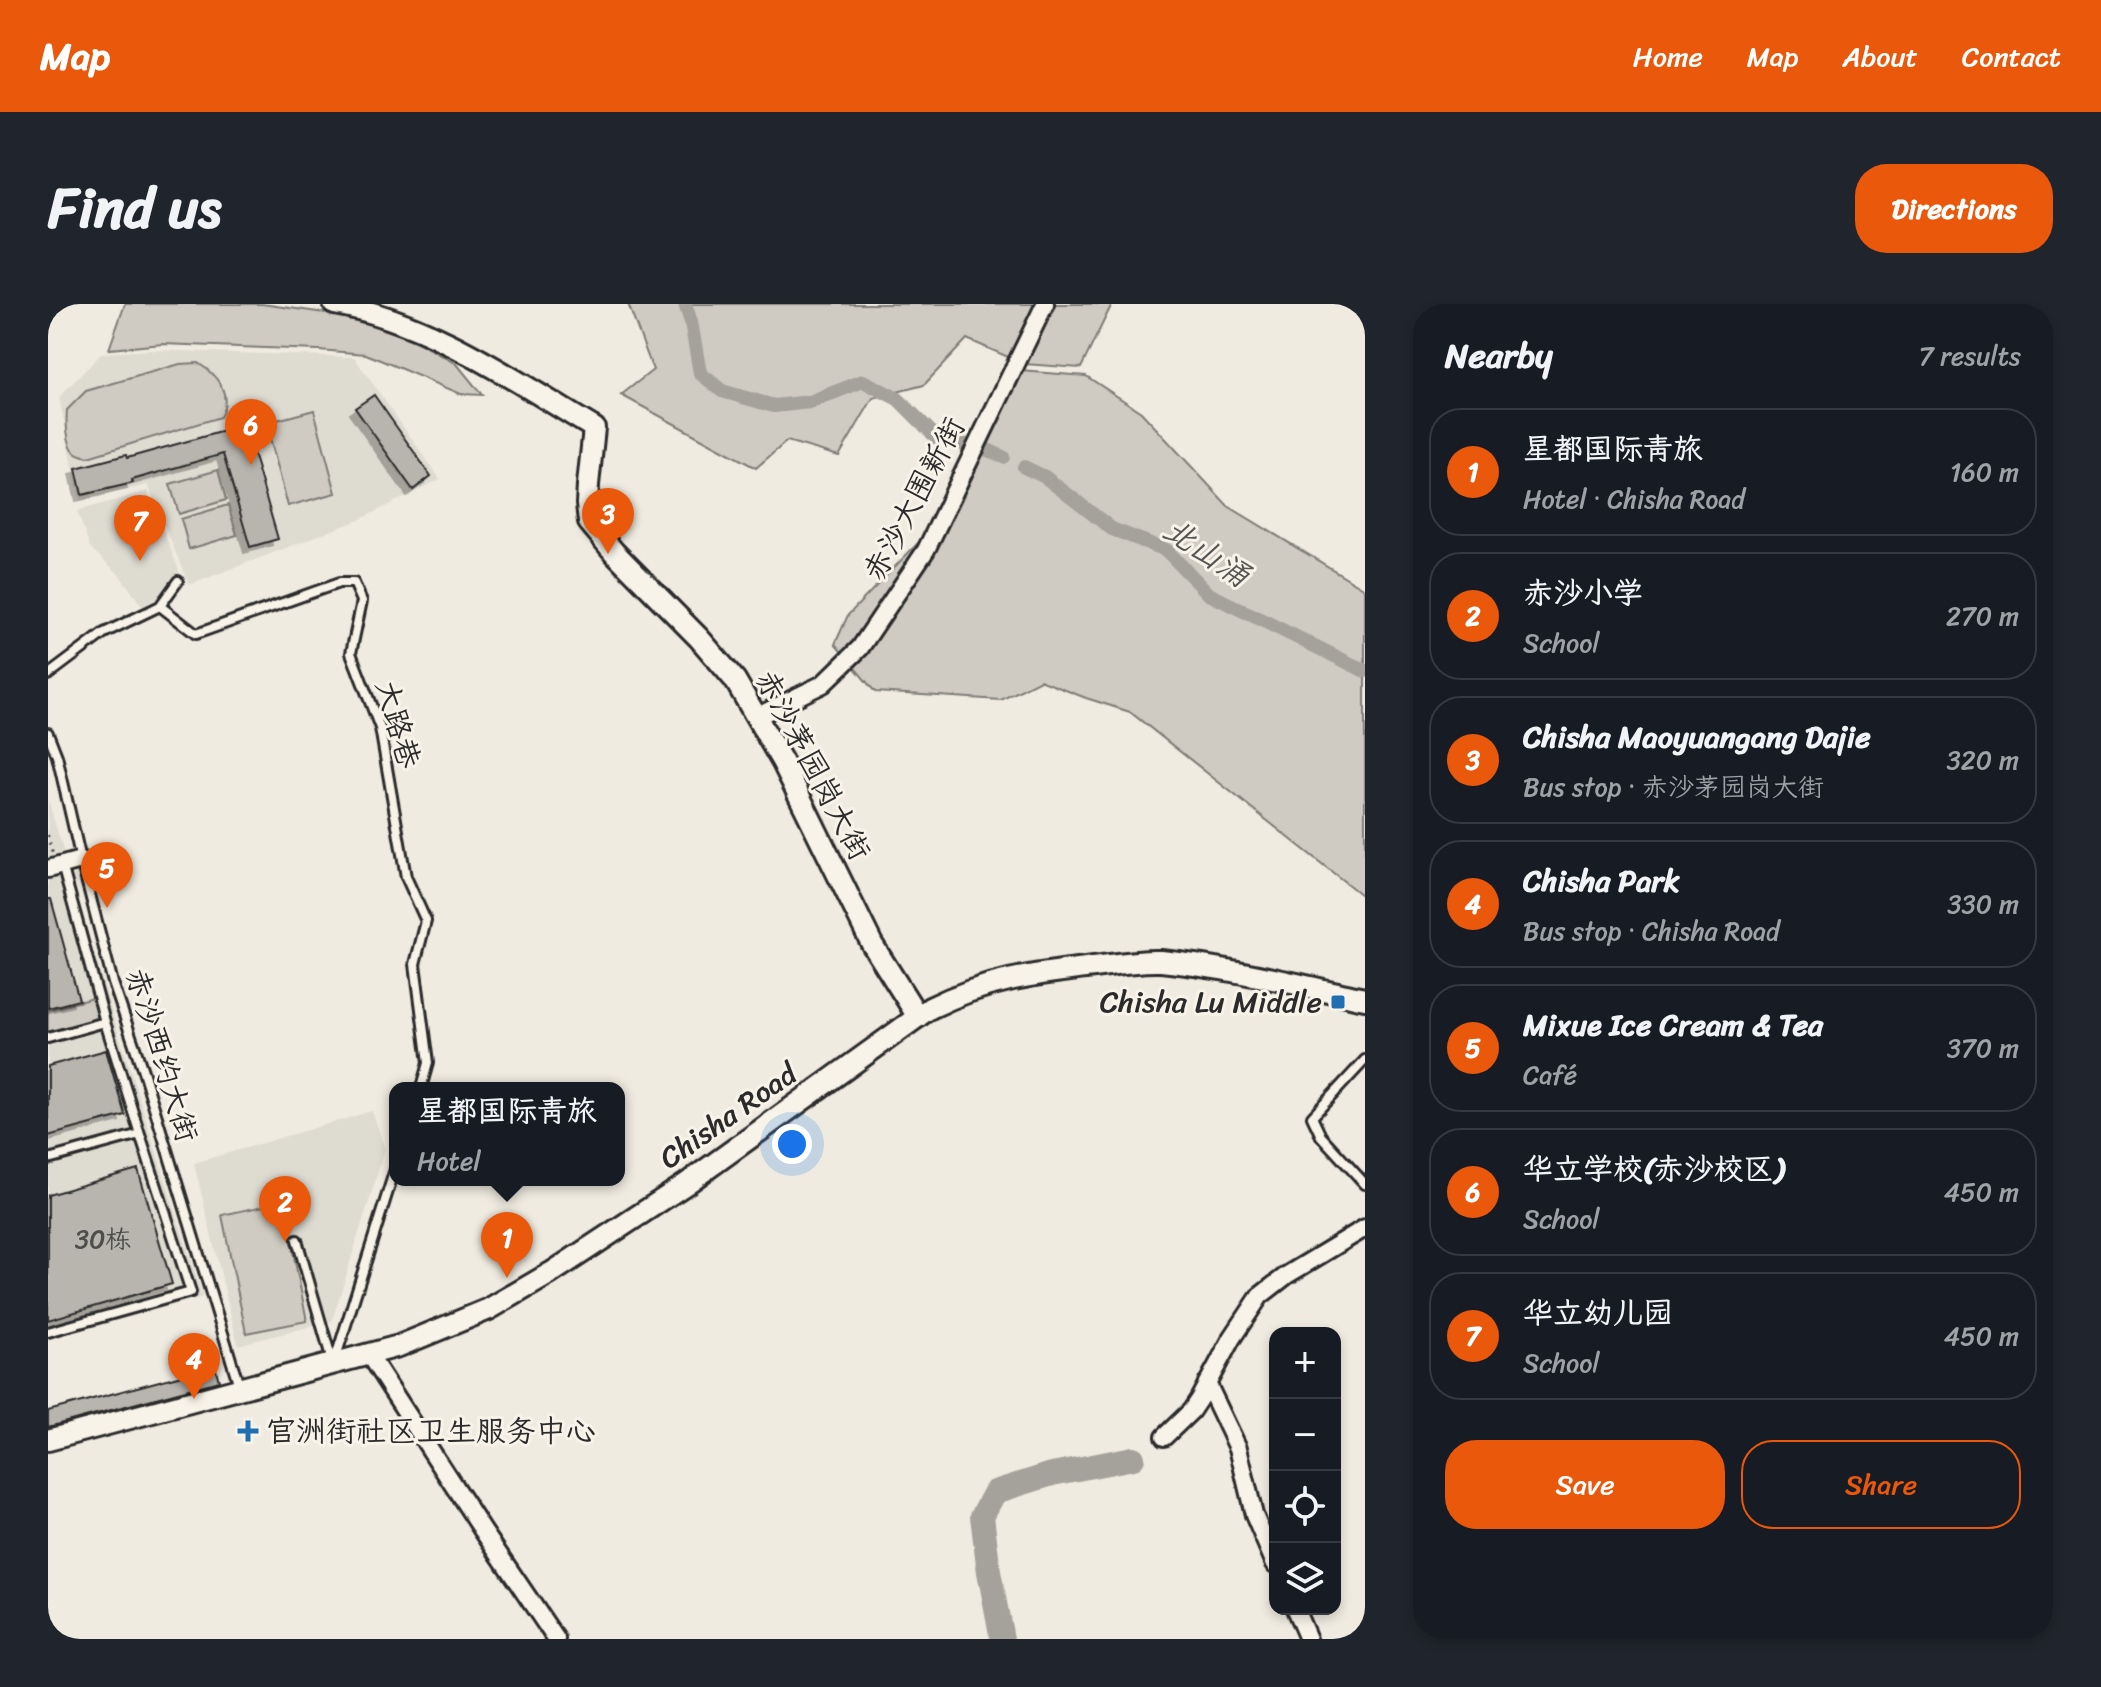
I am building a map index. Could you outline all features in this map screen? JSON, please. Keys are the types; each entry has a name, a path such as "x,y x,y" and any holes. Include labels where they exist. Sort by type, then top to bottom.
{"street":[{"name":"赤沙茅园岗大街","path":"334,304 375,313 425,333 531,389 594,428 587,504 589,522 614,552 720,660 735,680 758,716 872,944 918,1017"},
{"name":"赤沙大围新街","path":"758,716 823,684 860,648 926,550 1045,304"},
{"path":"55,867 81,860"},
{"name":"Chisha Road","path":"48,1440 369,1355 489,1309 551,1273 686,1184 930,1008 990,983 1158,961 1365,999"},
{"path":"1164,1437 1191,1411 1232,1338 1260,1296 1287,1275 1365,1228"},
{"path":"369,1355 556,1639"},
{"path":"1207,1383 1238,1448 1254,1515 1269,1550"},
{"path":"1298,1615 1308,1639"}],"lane":[{"path":"48,675 104,633 160,606 178,581"},
{"name":"大路巷","path":"160,606 196,634 339,583 354,583 362,601 351,653 380,728 406,877 426,921 415,964 428,1063 423,1082"},
{"name":"赤沙西约大街","path":"48,733 57,756 113,983 148,1086 241,1389"},
{"path":"48,1332 191,1292 55,867"},
{"path":"48,1038 105,1022"},
{"path":"1365,1060 1312,1117 1321,1136 1365,1184"},
{"path":"48,1159 140,1134"},
{"path":"333,1365 390,1186"},
{"path":"297,1240 333,1365"}],"path":[{"path":"48,835 55,867"}],"shaded area":[{"path":"125,304 262,304 373,320 457,364 482,395 461,394 366,354 163,344 109,349"},
{"path":"628,304 1112,304 1081,368 1024,364 967,339 924,385 873,398 839,456 787,441 756,468 621,395 653,370"},
{"path":"150,350 354,357 440,479 359,520 189,585 148,485 80,501 59,397 102,353"},
{"path":"198,363 217,379 224,393 224,409 220,417 88,457 72,448 67,432 67,410 86,391 180,364"},
{"path":"1020,371 1086,376 1141,412 1228,506 1365,589 1365,898 1130,712 1040,680 1001,700 875,692 835,644 848,615 950,510"},
{"path":"314,410 336,493 288,506 266,423"},
{"path":"218,470 226,500 179,514 170,484"},
{"path":"148,491 185,586 142,606 119,574 90,548 77,511"},
{"path":"228,505 237,535 189,549 181,519"},
{"path":"48,800 203,1297 48,1338"},
{"path":"93,998 99,1020 48,1034 48,1010"},
{"path":"372,1111 385,1149 332,1321 238,1345 194,1163"},
{"path":"283,1202 307,1321 246,1333 222,1215"}],"building":[{"path":"374,395 431,476 413,490 355,408"},
{"path":"245,425 278,539 250,547 223,454 132,480 133,483 82,495 76,468 126,455 127,458"},
{"path":"48,899 51,899 79,1000 48,1008"},
{"path":"106,1050 125,1115 48,1136 48,1066"},
{"path":"138,1169 172,1284 48,1320 48,1195"},
{"path":"215,1366 219,1381 48,1427 48,1411"}],"waterway":[{"name":"北山涌","path":"685,304 700,373 722,391 774,406 810,402 863,381 898,399 937,438 988,450 1003,457"},
{"name":"北山涌","path":"1024,467 1045,477 1112,529 1166,550 1209,594 1365,671"},
{"path":"1002,1639 982,1516 995,1492 1052,1474 1133,1458"}],"place":[{"name":"华立学校(赤沙校区)","path":"251,465"},
{"name":"Chisha Maoyuangang Dajie","path":"608,554"},
{"name":"华立幼儿园","path":"140,561"},
{"name":"Mixue Ice Cream & Tea","path":"107,908"},
{"name":"Chisha Lu Middle","path":"1338,1002"},
{"name":"赤沙小学","path":"285,1242"},
{"name":"星都国际青旅","path":"507,1278"},
{"name":"Chisha Park","path":"194,1399"},
{"name":"官洲街社区卫生服务中心","path":"248,1431"}]}
